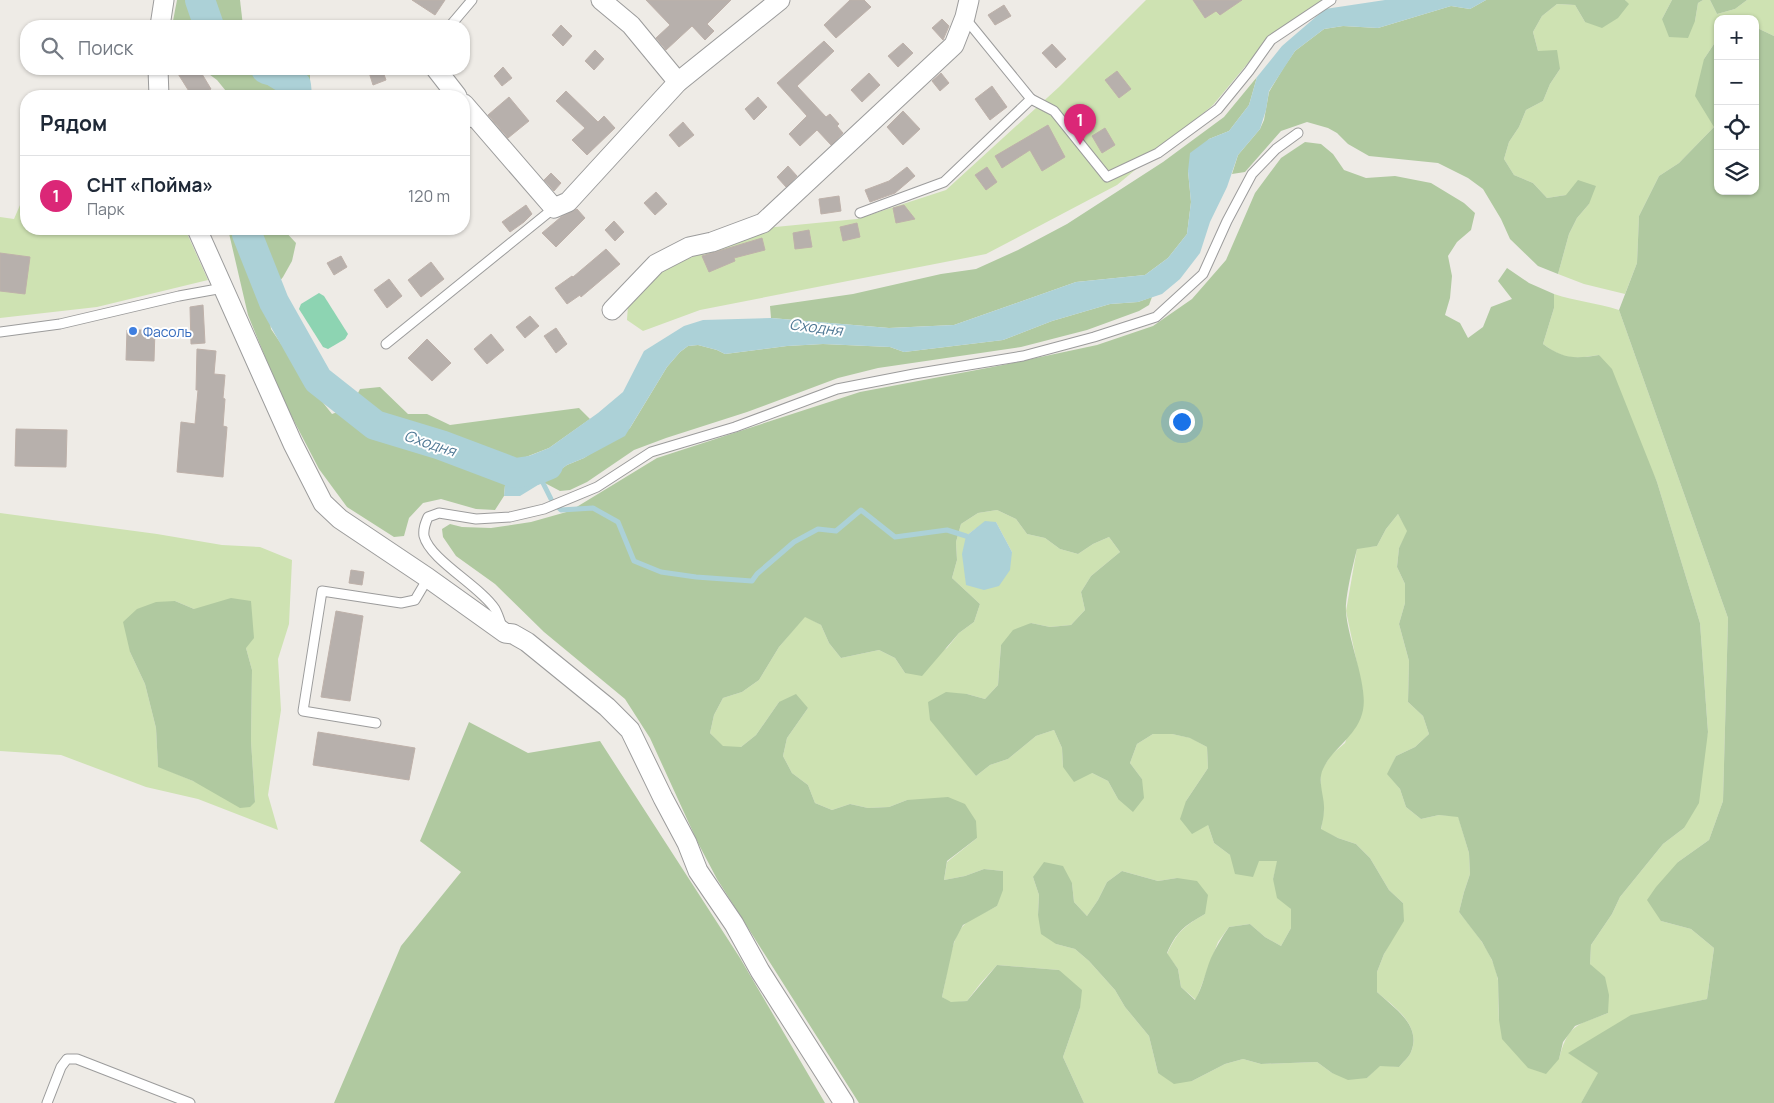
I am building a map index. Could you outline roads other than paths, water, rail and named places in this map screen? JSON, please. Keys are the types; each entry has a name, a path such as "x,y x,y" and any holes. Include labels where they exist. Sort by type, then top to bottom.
{"street":[{"path":"161,20 164,0"},
{"path":"601,0 632,25 678,82"},
{"path":"470,122 554,208 568,202 678,82 780,0"},
{"path":"612,310 656,264 689,247 712,242 762,223 954,45 967,9"},
{"path":"158,75 159,90"},
{"path":"441,75 452,90"},
{"path":"200,235 293,444 323,503 340,519 505,633 513,634 527,642 607,707 630,730 654,781 687,843 698,871 734,924 760,971 844,1103"}],"lane":[{"path":"455,20 472,0"},
{"path":"967,9 1031,99 1054,111 1108,177 1158,153 1218,109 1271,40 1331,0"},
{"path":"860,213 944,182 1031,99"},
{"path":"505,633 495,608 433,551 424,538 424,526 428,517 439,513 476,519 510,517 544,509 597,487 651,452 735,426 837,389 1023,356 1094,337 1156,317 1203,274 1227,221 1252,174 1276,149 1298,132"},
{"path":"386,344 554,208"},
{"path":"0,332 60,324 179,296 224,288"},
{"path":"376,723 303,711 322,591 401,603 415,600 428,578"},
{"path":"47,1103 61,1067 67,1059 77,1059 190,1103"}],"water":[{"path":"1385,0 1486,0 1470,9 1451,6 1378,28 1343,26 1324,29 1295,51 1269,91 1260,129 1238,155 1227,187 1210,222 1200,253 1180,279 1162,294 1138,302 1110,304 1052,321 1003,340 904,352 890,347 823,344 787,346 725,354 698,345 688,346 667,367 625,436 567,465 520,496 504,496 506,474 519,460 549,448 598,413 623,392 644,351 684,326 703,320 771,318 889,328 954,325 1076,282 1145,275 1168,258 1187,234 1191,202 1188,171 1190,153 1209,139 1229,131 1249,105 1257,77 1282,46 1325,9"},
{"path":"985,521 996,522 1012,552 1010,570 999,586 984,590 966,585 962,554 966,536"}],"waterway":[{"name":"Сходня","path":"200,0 207,20"},
{"name":"Сходня","path":"280,75 296,85 296,90"},
{"name":"Сходня","path":"247,235 274,302 318,380 375,425 441,445 515,473 536,470 548,465"},
{"path":"540,477 551,499"},
{"path":"559,508 561,510 593,508 618,522 634,561 661,572 696,577 752,581 757,574 794,542 818,529 836,531 861,510 895,537 947,530 966,536"}],"place":[{"name":"СНТ «Пойма»","path":"1080,145"},
{"name":"Фасоль","path":"133,331"}]}
